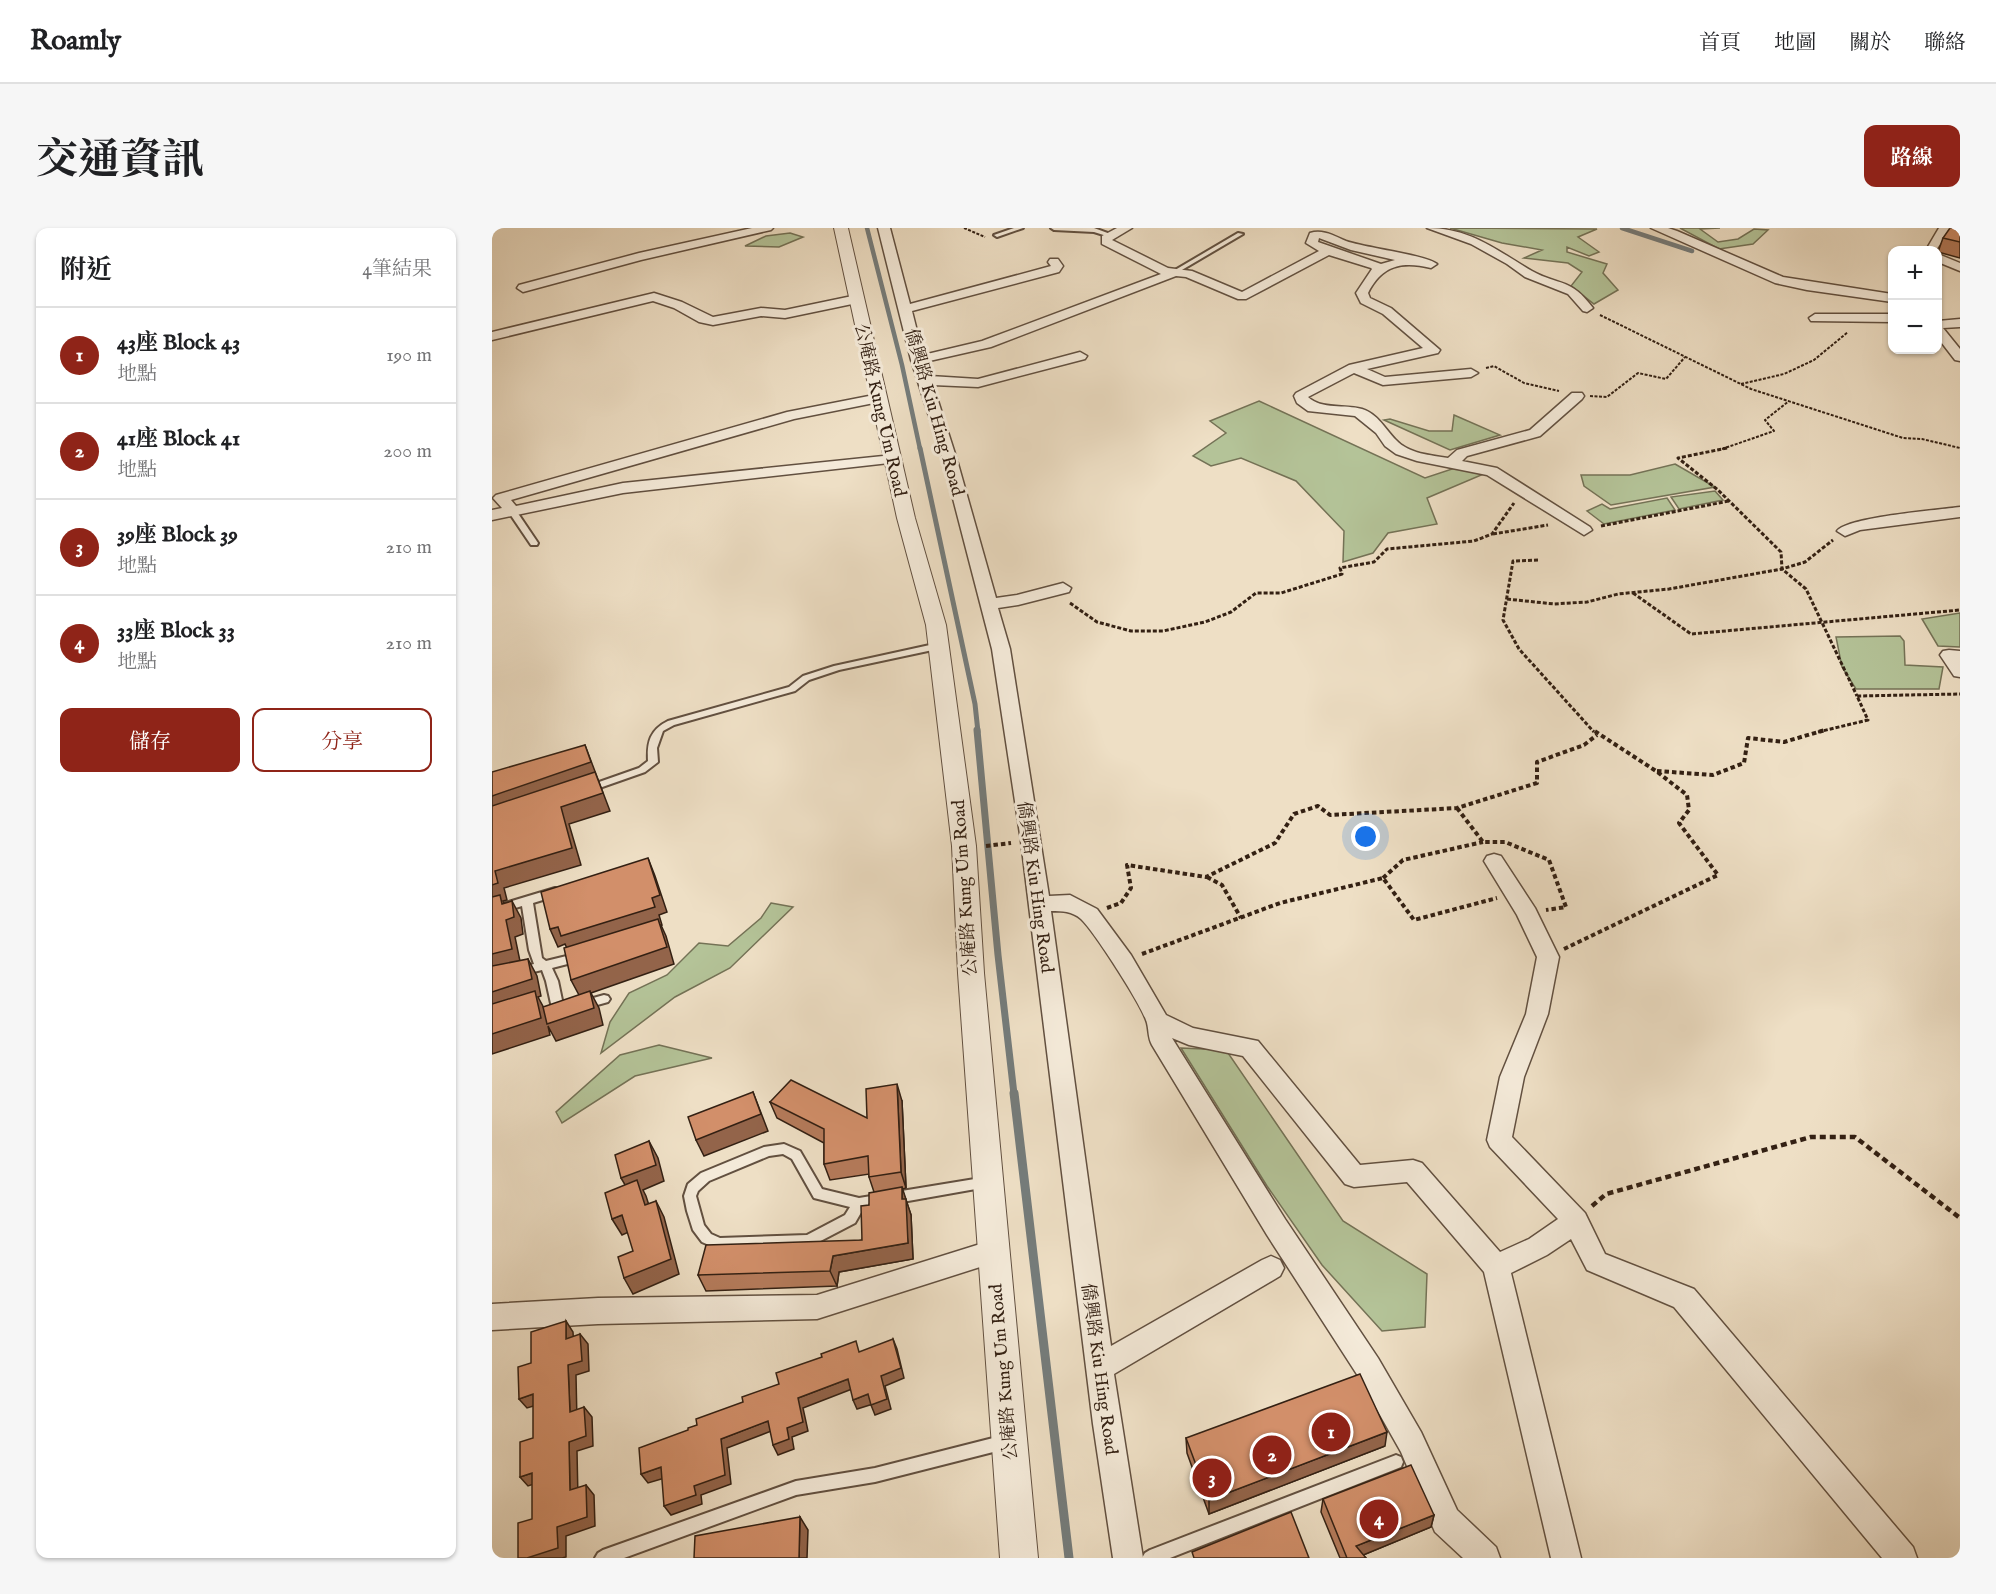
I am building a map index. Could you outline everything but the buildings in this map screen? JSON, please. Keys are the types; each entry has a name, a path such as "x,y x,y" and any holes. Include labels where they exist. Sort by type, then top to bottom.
{"street":[{"path":"523,288 639,257 767,228"},
{"name":"公庵路 Kung Um Road","path":"841,228 906,518 936,625 939,646 964,846 987,1182 1019,1558"},
{"name":"僑興路 Kiu Hing Road","path":"884,228 921,370 950,460 1001,649 1039,904 1100,1367 1128,1558"},
{"path":"1126,228 1110,235 1106,238 1106,242 1165,272 1188,274 1242,296 1328,251"},
{"path":"1433,228 1455,233 1475,242 1511,261 1528,274 1572,291 1587,308"},
{"path":"1657,228 1690,239 1712,252 1778,279 1800,285 1888,297"},
{"path":"1934,246 1947,230"},
{"path":"1378,268 1375,265 1328,251 1312,243 1315,233 1355,248 1431,264"},
{"path":"1413,259 1378,268 1370,277 1362,293 1365,300 1387,311 1433,350 1354,368 1301,396 1302,400 1313,408 1360,413 1382,430 1390,443 1401,451 1417,457 1492,471 1584,530"},
{"path":"1942,260 1960,267"},
{"path":"906,309 1055,269 1057,266 1054,262"},
{"path":"921,370 1173,273"},
{"path":"492,336 510,335 654,297 678,305 704,320 713,321 761,312 785,314 857,299"},
{"path":"1815,318 1836,317 1876,321 1888,319"},
{"path":"1942,325 1960,323"},
{"path":"1942,335 1960,357"},
{"path":"921,370 978,383 1080,357"},
{"path":"1354,368 1383,381 1471,373"},
{"path":"1453,462 1462,453 1535,433 1576,396"},
{"path":"512,511 501,498 792,415 879,398"},
{"path":"492,515 635,487 893,459"},
{"path":"1845,531 1856,526 1960,512"},
{"path":"988,604 1018,600 1063,588"},
{"path":"1960,656 1950,655 1960,672"},
{"path":"1489,852 1521,903 1548,957 1537,1014 1512,1077 1499,1140 1576,1221 1596,1262 1684,1298 1902,1558"},
{"path":"1039,904 1070,903 1089,914 1123,961 1158,1021 1160,1039 1276,1227 1368,1367 1411,1442 1446,1521 1485,1558"},
{"path":"1158,1021 1189,1036 1250,1048 1354,1176 1413,1171 1496,1267 1566,1558"},
{"path":"1496,1267 1538,1248 1576,1221"},
{"path":"492,1317 598,1311 817,1307 993,1252"},
{"path":"1100,1367 1271,1268"}],"lane":[{"path":"997,235 1020,228"},
{"path":"1054,228 1087,230 1110,235"},
{"path":"1173,273 1240,234"},
{"path":"512,511 534,543"},
{"path":"580,792 642,770 653,762 652,748 659,729 671,723 792,689 806,678 837,668 939,646"},
{"path":"492,911 572,886"},
{"path":"527,900 537,960 546,967 552,981 549,1000 558,1008 565,1010 604,999"},
{"path":"514,973 546,967 588,954"},
{"path":"859,1204 850,1219 809,1241 720,1244 712,1243 701,1235 690,1196 692,1188 705,1177 768,1151 784,1149 796,1155 818,1194 859,1204 987,1182"},
{"path":"603,1558 795,1488 875,1475 1008,1441"},
{"path":"1150,1558 1396,1462"}],"path":[{"path":"964,228 976,235 997,235"},
{"path":"1587,308 1740,384 1902,438 1922,439 1960,448"},
{"path":"1740,384 1784,374 1814,360 1846,336 1857,320"},
{"path":"1656,771 1713,775 1744,763 1748,738 1784,742 1868,720 1806,589 1782,569 1781,552 1730,501 1677,458 1717,451 1774,431 1765,420 1789,401"},
{"path":"1492,534 1512,504 1531,496"},
{"path":"1584,530 1730,501"},
{"path":"1063,588 1068,601 1097,622 1131,630 1163,631 1205,622 1231,612 1256,593 1281,593 1342,574 1340,568 1374,562 1387,549 1474,541 1492,534 1522,531 1569,520"},
{"path":"1507,599 1554,604 1587,602 1782,569 1805,562 1845,531"},
{"path":"1538,560 1513,561 1503,620 1519,649 1596,735 1656,771 1687,795 1689,810 1679,823 1718,875 1548,957"},
{"path":"1632,593 1691,634 1960,610"},
{"path":"1857,696 1960,694"},
{"path":"1206,877 1275,843 1294,814 1318,806 1330,815 1457,808 1537,783 1537,762 1584,745 1596,735"},
{"path":"1457,808 1489,852"},
{"path":"1123,961 1280,903 1383,878 1403,860 1489,852 1505,842 1549,860 1566,907 1521,903 1414,920 1383,878"},
{"path":"977,847 1016,843"},
{"path":"1089,914 1121,903 1131,888 1127,865 1206,877 1222,885 1241,918"},
{"path":"1576,1221 1606,1194 1811,1137 1855,1137 1960,1218"}],"green space":[{"path":"1450,228 1597,229 1578,237 1599,252 1589,256 1567,247 1567,252 1607,264 1603,273 1618,290 1594,304 1571,286 1582,272 1568,263 1524,258 1542,250 1502,243"},
{"path":"1680,228 1720,228 1700,229 1718,242 1738,239 1754,229 1768,230 1753,244 1719,249"},
{"path":"790,233 803,237 779,247 745,246 766,236"},
{"path":"1259,401 1425,478 1458,467 1486,473 1427,498 1437,524 1388,533 1373,553 1343,562 1344,531 1296,481 1241,458 1211,466 1193,456 1226,433 1210,421"},
{"path":"1454,415 1500,435 1450,450 1384,420 1390,419 1429,431 1452,431"},
{"path":"1675,464 1715,487 1611,505 1584,486 1581,475 1630,475"},
{"path":"1715,491 1723,500 1679,509 1671,497"},
{"path":"1667,498 1675,510 1604,524 1587,511 1602,504 1610,509"},
{"path":"1960,613 1960,647 1938,646 1922,619"},
{"path":"1900,636 1904,641 1905,665 1943,667 1939,689 1856,689 1842,667 1836,637"},
{"path":"771,903 793,907 730,968 675,997 601,1053 610,1022 629,993 667,975 699,943 728,946 761,918"},
{"path":"659,1045 712,1058 635,1076 562,1123 556,1112 620,1055"},
{"path":"1181,1048 1226,1050 1343,1221 1427,1274 1425,1327 1382,1331 1322,1265 1267,1186"}],"waterway":[{"path":"867,228 902,365 920,449"},
{"path":"1622,228 1692,251"},
{"path":"920,448 975,704 978,732"},
{"path":"977,730 998,955 1014,1094"},
{"path":"1014,1093 1069,1558"}],"place":[{"name":"43座 Block 43","path":"1331,1432"},
{"name":"41座 Block 41","path":"1272,1455"},
{"name":"39座 Block 39","path":"1212,1478"},
{"name":"33座 Block 33","path":"1379,1519"}]}
